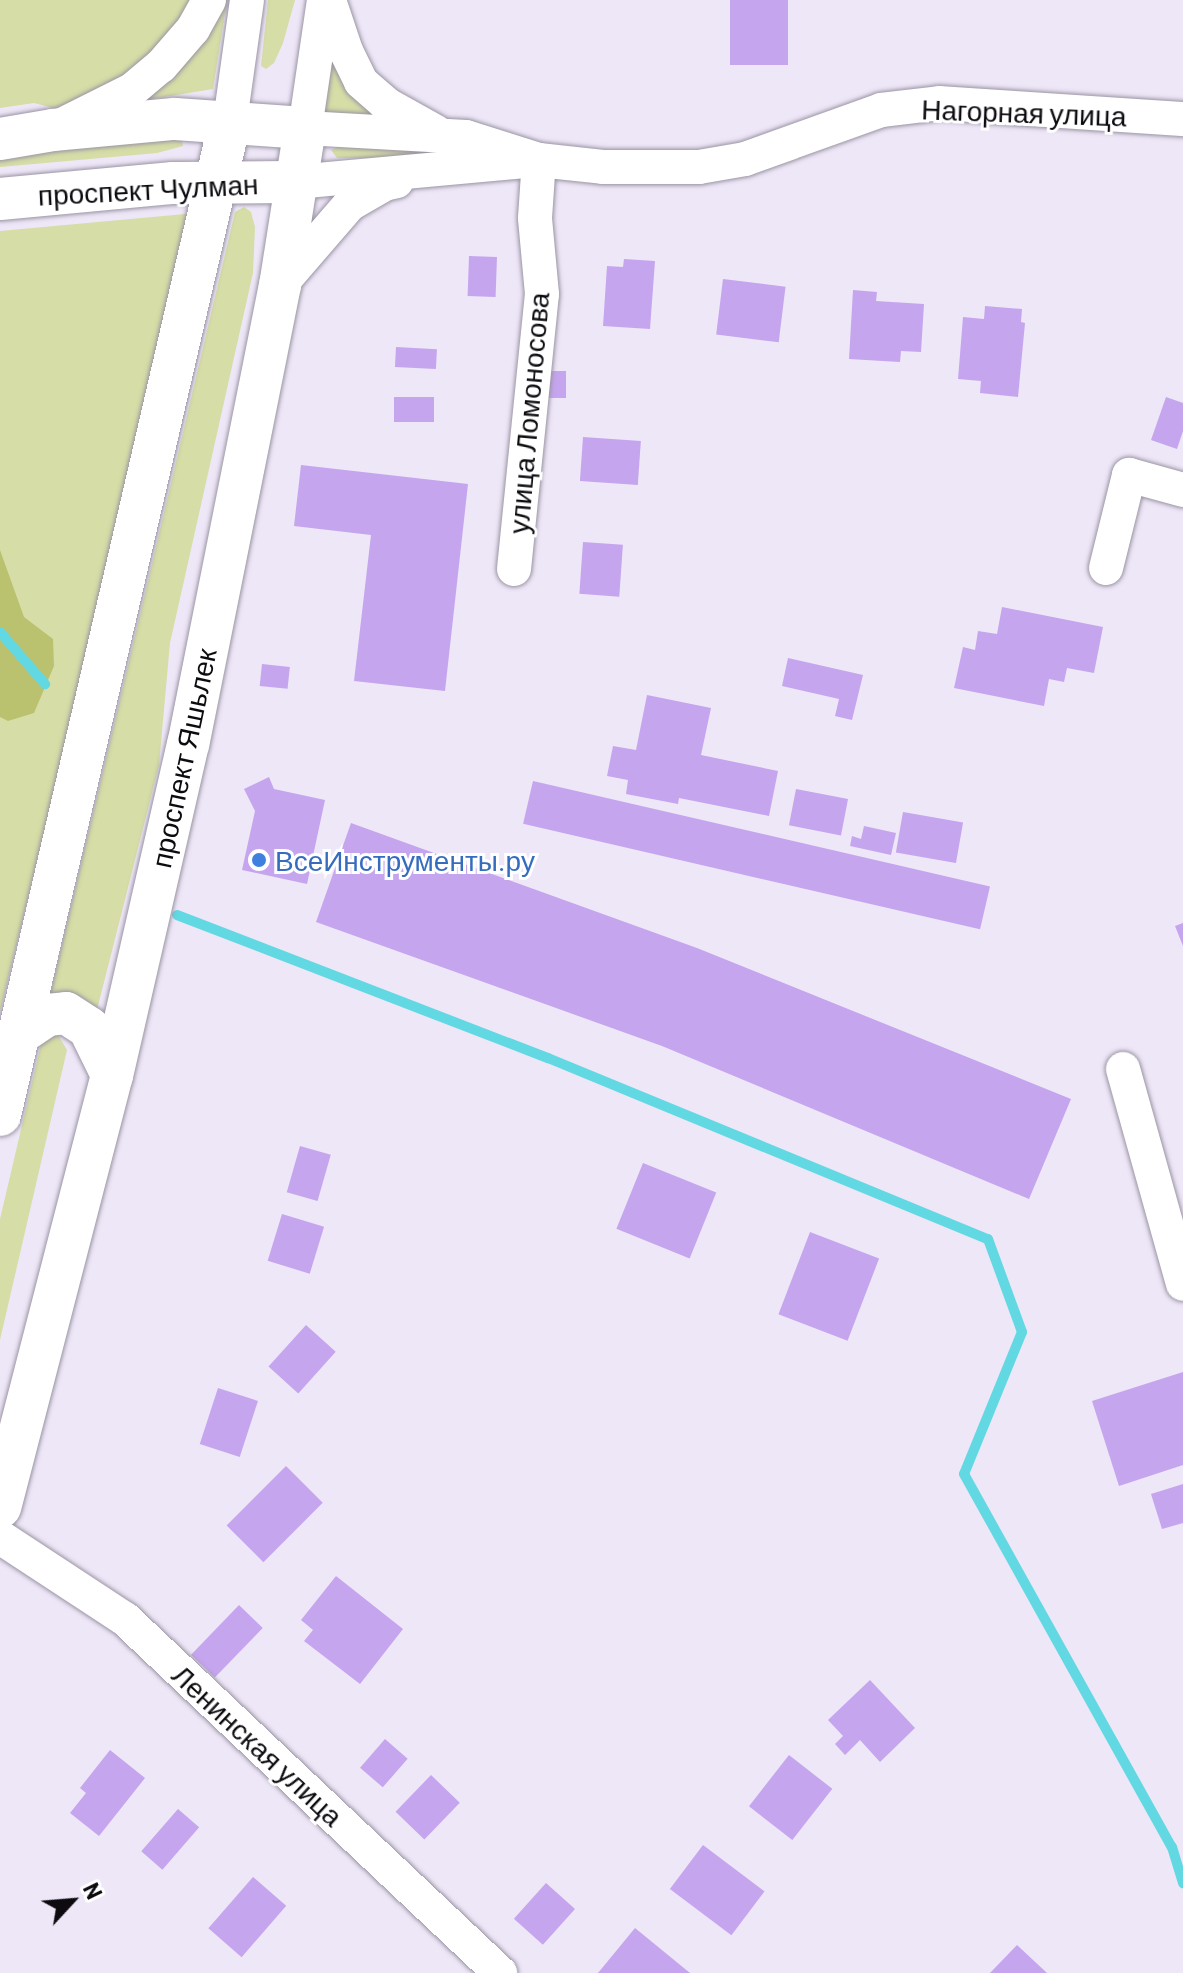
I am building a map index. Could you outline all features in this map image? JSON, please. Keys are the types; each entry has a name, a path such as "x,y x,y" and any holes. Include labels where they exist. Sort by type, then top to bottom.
{"main road":[{"path":"0,139 53,130 175,119 305,128"},
{"path":"0,1115 22,1032 230,121"},
{"name":"проспект Яшьлек","path":"0,1507 112,1075 188,744 280,285 305,128"},
{"name":"проспект Чулман","path":"0,199 217,181 296,182"},
{"path":"22,1032 47,1015 66,1013 89,1028 112,1075"}],"street":[{"path":"53,130 132,90 161,66 193,29 209,0"},
{"path":"230,121 247,0"},
{"path":"327,0 361,82 386,104 440,134"},
{"name":"проспект Яшьлек","path":"305,128 327,0"},
{"name":"Нагорная улица","path":"539,160 603,167 699,167 745,159 881,110 940,103 1183,119"},
{"path":"305,128 466,137 539,160"},
{"path":"296,182 539,160"},
{"name":"улица Ломоносова","path":"514,569 542,294 535,218 539,160"},
{"path":"280,285 350,204 384,184 439,171"},
{"path":"1106,568 1129,475 1183,490"},
{"path":"1123,1069 1183,1284"},
{"name":"Ленинская улица","path":"0,1537 125,1619 500,1973"}],"green space":[{"path":"0,0 196,0 153,61 65,111 34,103 0,108"},
{"path":"217,0 227,0 213,89 133,102"},
{"path":"268,0 295,0 283,43 274,63 266,69 261,66"},
{"path":"330,43 383,115 322,121"},
{"path":"131,137 182,140 183,146 157,153 0,167 0,153"},
{"path":"343,145 440,148 460,158 337,158 331,150"},
{"path":"244,207 251,212 255,227 253,273 170,643 159,765 97,1010 83,998 65,992 50,996 235,212"},
{"path":"196,213 0,1012 0,231"},
{"path":"0,550 24,617 53,639 54,666 34,713 8,721 0,717"},
{"path":"49,1035 58,1035 67,1050 0,1340 0,1219 42,1040"}],"building":[{"path":"730,0 788,0 788,65 730,65"},
{"path":"469,256 497,257 496,297 468,296"},
{"path":"624,259 655,261 650,329 603,326 607,266 623,267"},
{"path":"723,279 786,287 779,342 716,335"},
{"path":"853,290 877,292 876,301 924,304 921,352 901,351 900,362 849,359"},
{"path":"985,306 1022,309 1021,322 1025,323 1018,397 980,393 981,381 958,379 963,317 984,319"},
{"path":"396,347 437,349 436,369 395,367"},
{"path":"549,371 566,371 566,398 549,398"},
{"path":"394,397 434,397 434,422 394,422"},
{"path":"1166,397 1183,403 1183,431 1177,449 1151,440"},
{"path":"583,437 641,441 638,485 580,481"},
{"path":"301,465 468,484 445,691 354,681 371,535 294,526"},
{"path":"583,542 623,545 619,597 579,594"},
{"path":"1002,607 1103,627 1094,673 1067,668 1064,682 1049,679 1044,706 954,688 963,647 975,650 978,631 997,634"},
{"path":"788,658 863,675 852,720 835,716 839,699 782,686"},
{"path":"262,664 290,667 288,689 260,686"},
{"path":"647,695 711,708 701,755 778,771 769,816 679,798 678,804 626,794 628,780 607,776 613,746 636,750"},
{"path":"269,777 274,789 325,800 307,884 242,870 255,811 244,789"},
{"path":"533,781 990,887 980,929 523,824"},
{"path":"796,789 848,799 841,835 789,825"},
{"path":"903,812 963,823 956,863 896,852"},
{"path":"351,823 697,948 1071,1099 1029,1199 662,1046 316,922"},
{"path":"864,826 896,833 891,855 850,846 852,836 861,839"},
{"path":"1183,923 1183,946 1175,926"},
{"path":"300,1146 331,1155 318,1201 287,1192"},
{"path":"643,1163 716,1193 690,1258 616,1229"},
{"path":"282,1214 324,1227 310,1274 268,1261"},
{"path":"810,1232 879,1259 848,1341 778,1314"},
{"path":"306,1325 336,1352 298,1393 269,1367"},
{"path":"1183,1372 1183,1465 1119,1486 1092,1401"},
{"path":"218,1388 258,1401 240,1457 200,1444"},
{"path":"286,1466 323,1503 263,1562 227,1525"},
{"path":"1183,1484 1183,1523 1162,1529 1151,1494"},
{"path":"336,1576 403,1629 360,1684 304,1641 313,1630 301,1620"},
{"path":"239,1605 263,1628 215,1678 191,1655"},
{"path":"870,1680 915,1728 880,1762 860,1740 845,1755 835,1744 843,1736 828,1720"},
{"path":"385,1739 408,1759 383,1787 360,1768"},
{"path":"110,1750 145,1778 99,1836 70,1813 86,1793 80,1788"},
{"path":"789,1755 832,1789 792,1840 749,1806"},
{"path":"431,1775 460,1803 424,1839 396,1812"},
{"path":"178,1809 199,1827 162,1870 141,1851"},
{"path":"703,1845 764,1891 731,1935 670,1889"},
{"path":"253,1877 286,1906 242,1957 208,1928"},
{"path":"546,1883 575,1909 543,1945 514,1919"},
{"path":"635,1928 690,1973 598,1973"},
{"path":"1017,1945 1047,1973 990,1973"}],"waterway":[{"path":"0,632 45,684"},
{"path":"177,915 548,1058 988,1239 1022,1332 964,1474 1172,1847 1183,1883"}],"place":[{"name":"ВсеИнструменты.ру","path":"259,860"}]}
